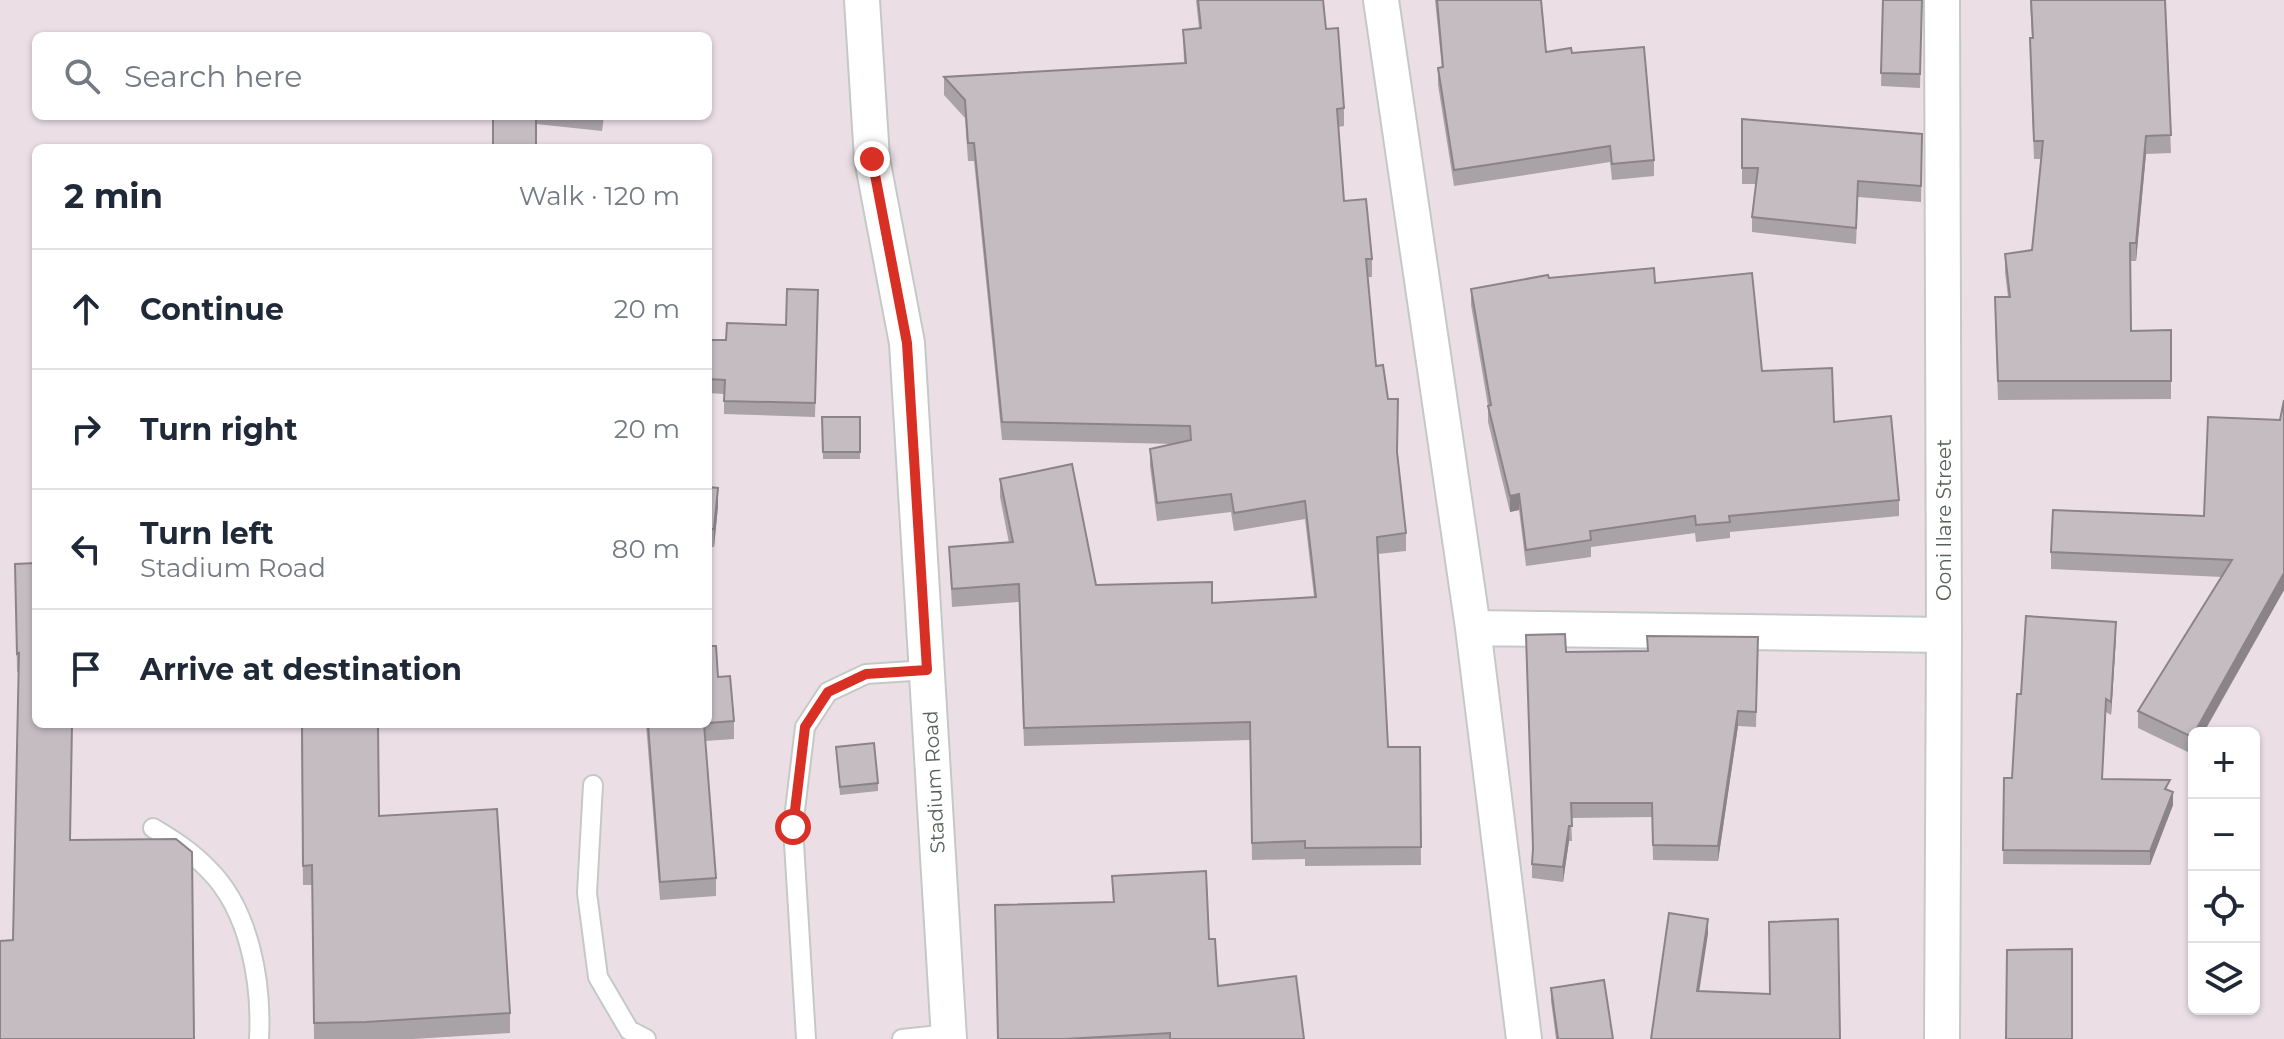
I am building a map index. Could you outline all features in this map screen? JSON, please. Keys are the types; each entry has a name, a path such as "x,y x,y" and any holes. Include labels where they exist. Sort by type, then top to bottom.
{"street":[{"name":"Stadium Road","path":"862,0 872,159 907,343 949,1036"},
{"path":"1381,0 1473,628 1524,1039"},
{"name":"Ooni Ilare Street","path":"1942,0 1942,1039"},
{"path":"1473,628 1944,635"}],"lane":[{"path":"806,1039 793,827 805,727 828,692 866,674 927,670"},
{"path":"593,785 587,893 598,977 629,1030 646,1039"},
{"path":"153,828 182,846 210,871 234,904 248,943 261,1005 259,1039"},
{"path":"902,1039 949,1036"}],"building":[{"path":"1198,0 1323,0 1326,29 1338,28 1344,108 1337,109 1344,201 1366,199 1372,259 1366,259 1376,366 1383,365 1388,399 1398,399 1397,452 1406,533 1377,537 1388,747 1420,747 1421,847 1305,848 1305,841 1252,843 1250,722 1024,728 1019,584 952,589 949,547 1013,542 1000,479 1072,464 1096,585 1212,582 1212,603 1316,597 1305,501 1234,513 1231,494 1157,503 1150,449 1191,440 1190,426 1002,422 974,143 968,143 965,100 944,77 1186,63 1183,30 1201,28"},
{"path":"1437,0 1541,0 1546,52 1571,48 1572,53 1644,47 1654,160 1612,164 1610,146 1454,170 1438,68 1443,67"},
{"path":"1883,0 1922,0 1920,74 1881,73"},
{"path":"2031,0 2165,0 2171,135 2146,136 2136,243 2130,243 2131,331 2171,330 2171,381 1998,381 1995,297 2010,297 2005,254 2032,250 2043,141 2034,141"},
{"path":"1742,119 1922,134 1921,186 1858,181 1856,228 1752,217 1758,168 1742,168"},
{"path":"493,120 536,120 536,144 493,144"},
{"path":"1654,268 1655,283 1752,273 1762,371 1832,368 1834,422 1891,416 1899,500 1729,516 1730,522 1696,525 1695,516 1590,531 1591,540 1526,550 1519,494 1510,496 1488,406 1491,405 1471,289 1548,275 1549,278"},
{"path":"787,289 818,290 815,403 724,401 725,380 712,379 712,340 726,340 727,323 786,325"},
{"path":"2284,400 2284,573 2198,727 2188,727 2188,735 2138,711 2232,560 2051,552 2053,510 2204,516 2208,417 2280,420"},
{"path":"822,417 860,417 860,452 823,452"},
{"path":"712,487 718,488 712,529"},
{"path":"32,563 32,728 72,728 70,840 176,839 192,852 194,1039 0,1039 0,941 13,940 19,653 15,564"},
{"path":"2026,616 2116,622 2111,702 2106,699 2102,779 2170,780 2165,789 2173,792 2150,851 2003,850 2004,778 2012,778"},
{"path":"1565,634 1566,652 1648,651 1647,636 1758,637 1756,712 1738,711 1718,846 1653,845 1652,803 1571,803 1572,826 1569,826 1563,867 1532,864 1526,635"},
{"path":"712,646 716,646 718,677 730,676 734,721 712,723"},
{"path":"302,728 378,728 379,816 497,809 510,1013 314,1023 312,865 303,866"},
{"path":"648,728 704,728 716,878 660,882"},
{"path":"874,743 878,783 840,787 836,747"},
{"path":"1206,871 1209,939 1215,939 1218,986 1296,976 1304,1039 1170,1039 1170,1033 998,1039 995,905 1114,902 1112,876"},
{"path":"1669,913 1708,919 1697,991 1770,994 1769,922 1838,919 1840,1039 1651,1039"},
{"path":"2072,949 2072,1039 2006,1039 2007,950"},
{"path":"1604,980 1613,1039 1558,1039 1551,988"}],"route":[{"path":"793,827 805,727 828,692 866,674 927,670 907,343 872,159"}]}
